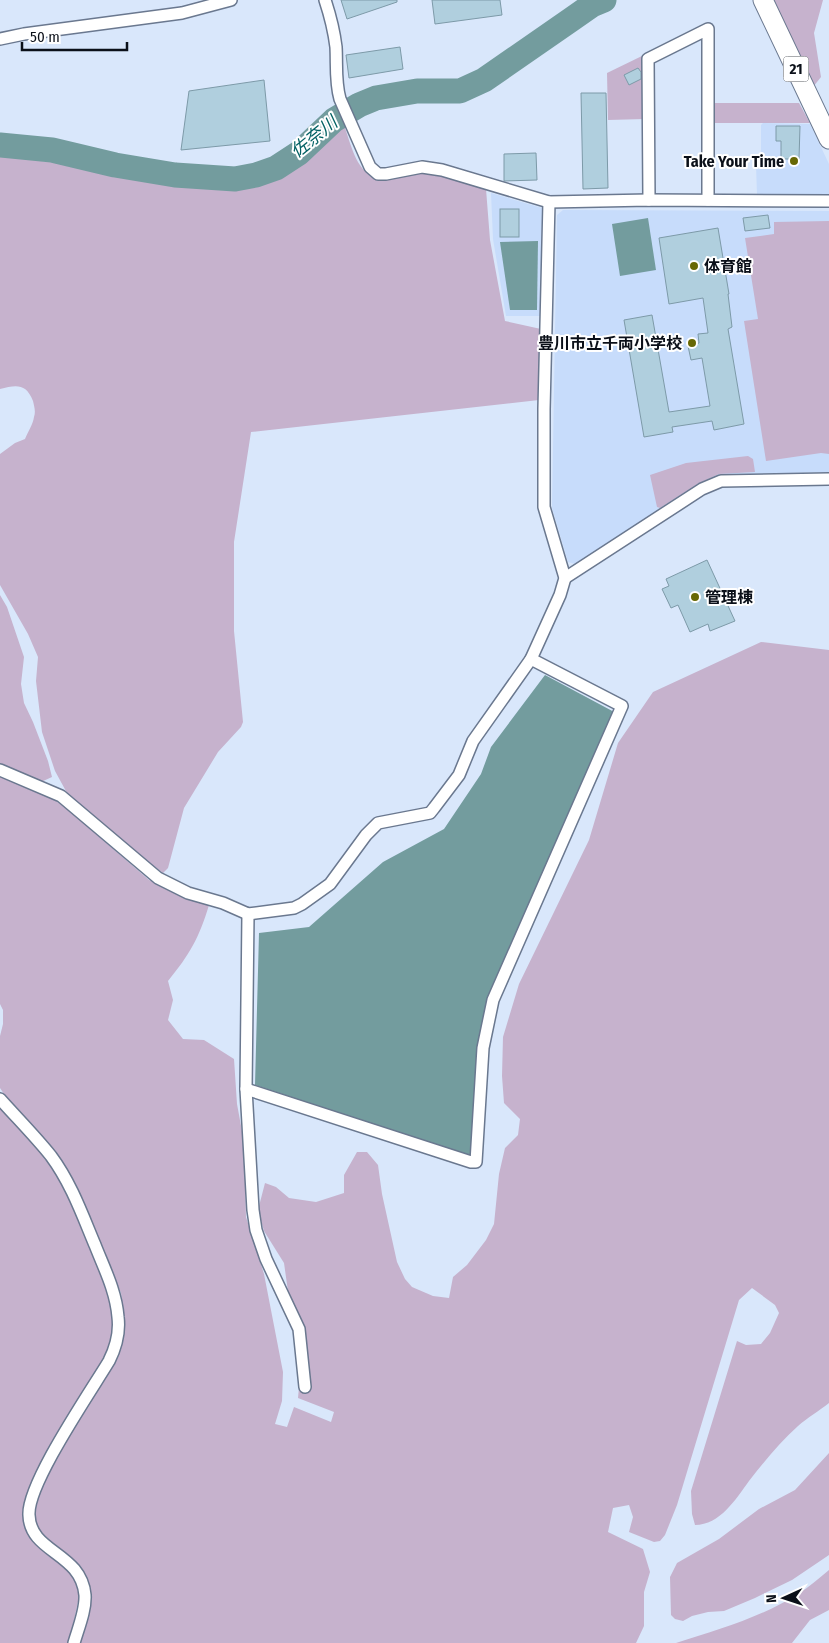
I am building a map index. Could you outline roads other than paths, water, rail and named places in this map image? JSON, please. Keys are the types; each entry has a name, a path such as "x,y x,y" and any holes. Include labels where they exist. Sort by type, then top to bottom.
{"main road":[{"name":"21","path":"763,0 829,139"}],"street":[{"path":"0,39 24,34 182,13 232,0"},
{"path":"326,0 336,46 340,99 370,167 378,174 422,167 442,170 549,202 649,200 829,201"},
{"path":"649,200 648,59 708,29 708,200"},
{"path":"0,770 61,796 158,878 188,893 223,903 248,914 294,908 302,904 330,884 366,835 378,823 430,812 459,775 473,741 531,659 560,594 565,578 544,506 544,409 549,202"},
{"path":"565,578 702,489 721,482 829,479"},
{"path":"246,1089 476,1162 483,1048 493,1000 622,706 531,659"},
{"path":"248,914 246,1089 253,1210 256,1230 266,1259 299,1329 304,1387"},
{"path":"0,1099 52,1157 72,1190 112,1287 117,1305 118,1331 116,1347 110,1361 55,1451 35,1489 28,1513 34,1533 43,1543 75,1568 80,1576 85,1597 74,1643"}],"waterway":[{"name":"佐奈川","path":"0,145 52,150 115,165 175,175 235,179 256,175 276,168 299,153 334,120 359,105 376,98 417,91 460,91 484,80 592,5 604,0"}],"place":[{"name":"Take Your Time","path":"794,161"},
{"name":"体育館","path":"694,266"},
{"name":"豊川市立千両小学校","path":"692,343"},
{"name":"管理棟","path":"695,597"}]}
